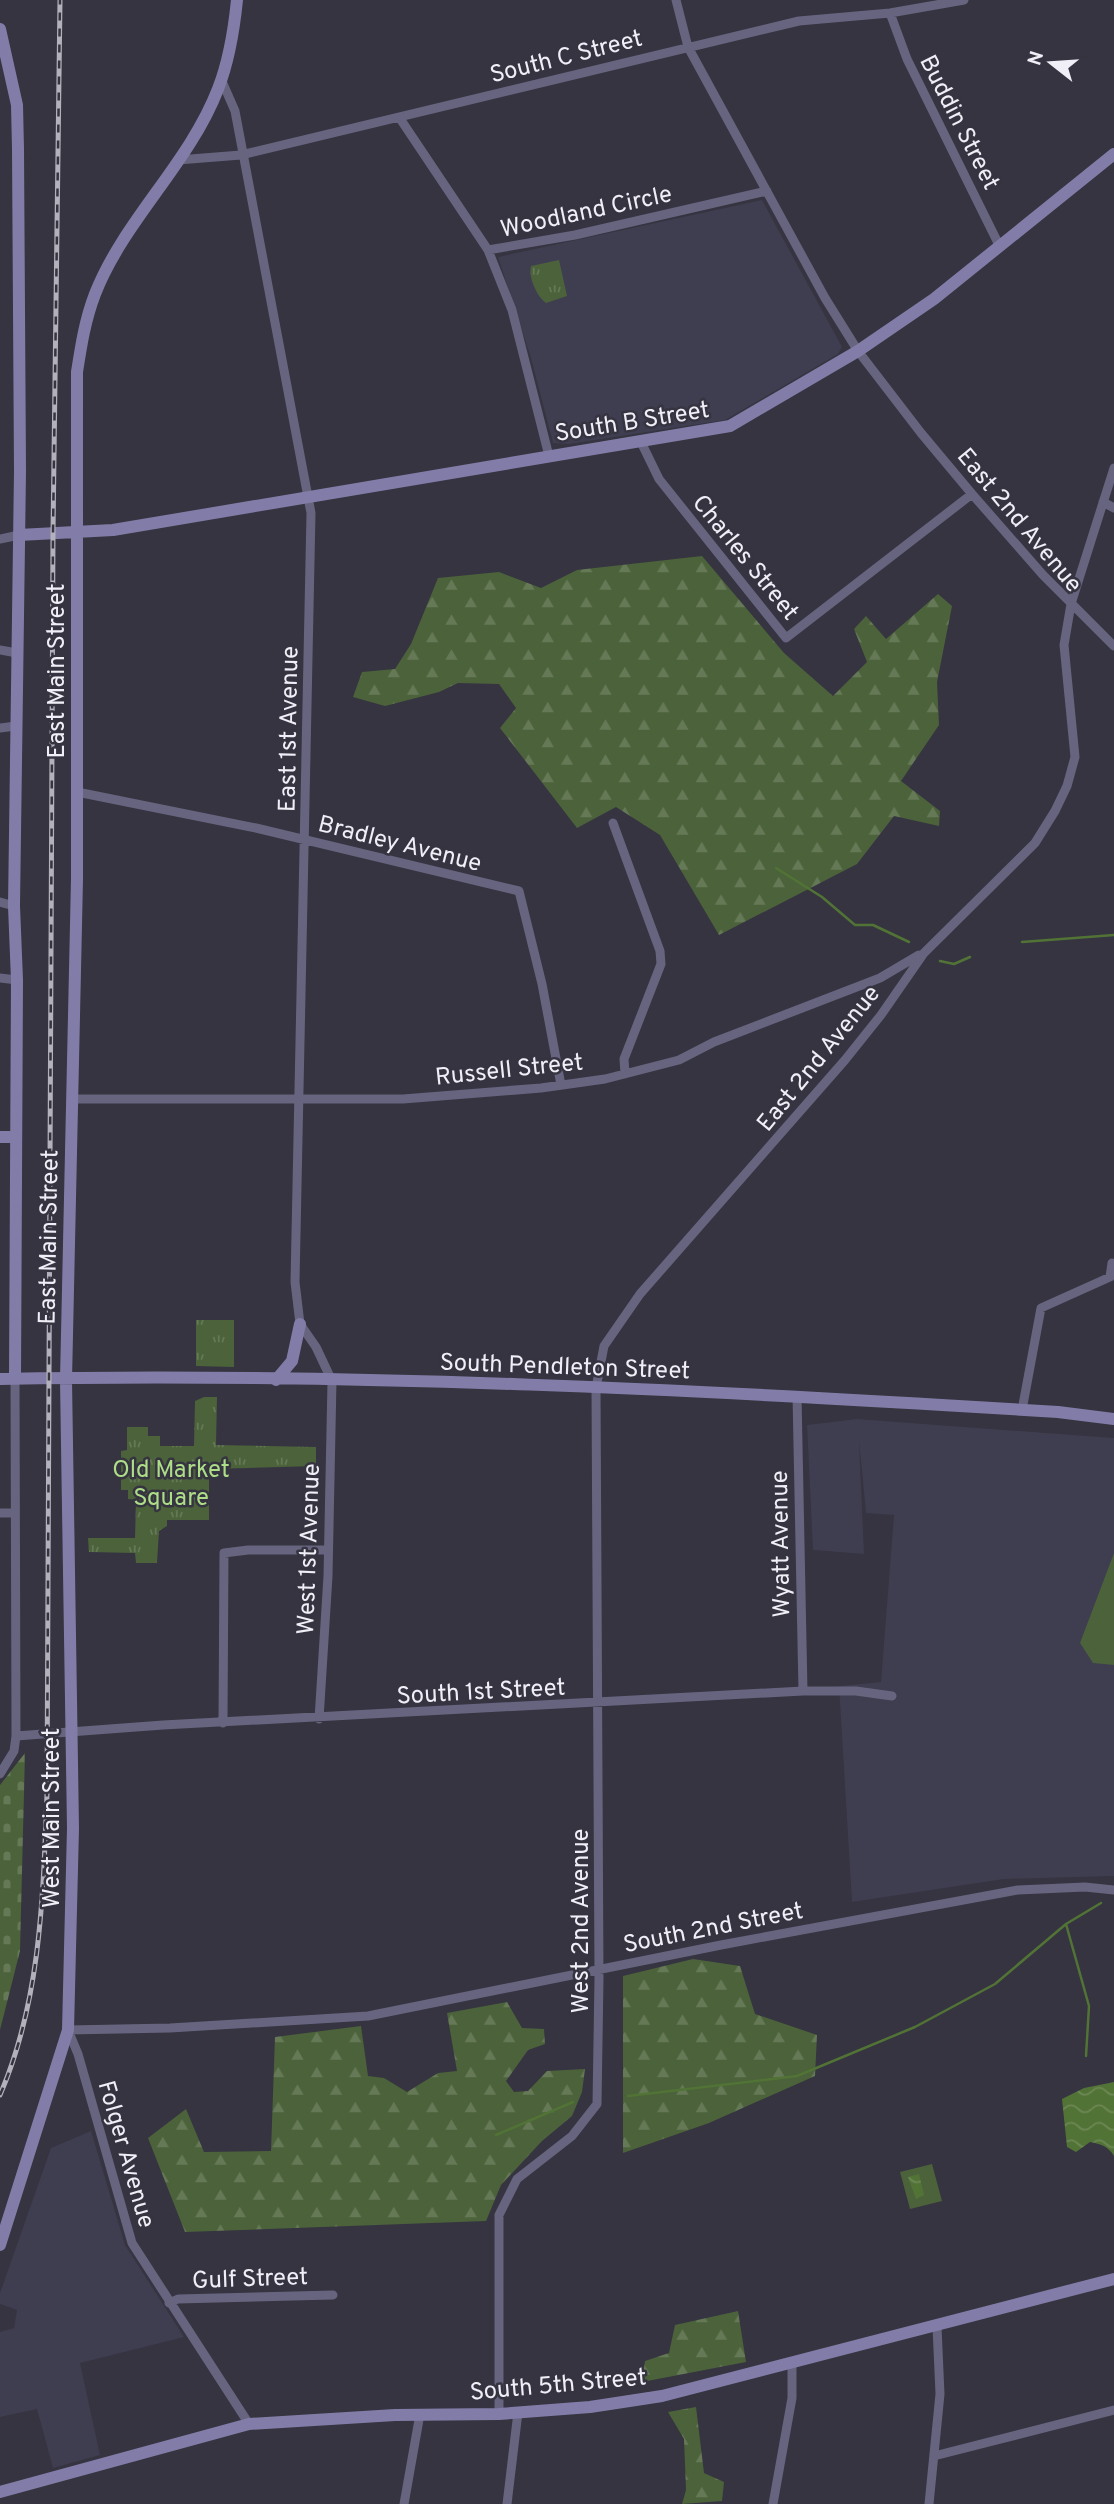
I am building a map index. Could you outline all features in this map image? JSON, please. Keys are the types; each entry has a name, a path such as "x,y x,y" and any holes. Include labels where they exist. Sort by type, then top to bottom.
{"main road":[{"name":"East Main Street","path":"66,1380 77,792 77,372 86,318 105,272 207,113 221,79 237,0"},
{"path":"0,30 17,105 19,535 14,906 17,980 15,1378"},
{"name":"South B Street","path":"19,535 113,530 730,426 858,351 934,299 1114,154"},
{"path":"0,1136 16,1137"},
{"path":"276,1380 292,1361 300,1324"},
{"name":"South Pendleton Street","path":"0,1379 276,1380 597,1388 797,1396 1022,1410 1114,1419"},
{"name":"West Main Street","path":"0,2245 68,2030 73,1732 66,1380"},
{"name":"South 5th Street","path":"0,2492 249,2424 420,2414 518,2413 590,2407 662,2396 937,2327 1114,2279"}],"street":[{"name":"East 2nd Avenue","path":"597,1388 604,1346 640,1294 845,1060 881,1015 923,953 1035,843 1067,786 1074,757 1064,645 1071,604 972,494 858,351 825,298 688,47 676,0"},
{"name":"South C Street","path":"178,160 242,155 799,21 890,13 964,0"},
{"name":"Buddin Street","path":"890,13 907,59 1000,247"},
{"name":"East 1st Avenue","path":"221,79 234,111 311,513 295,1282 300,1324 316,1347 332,1381"},
{"name":"Woodland Circle","path":"398,117 488,250 575,235 767,191"},
{"path":"488,250 512,310 549,456"},
{"name":"Charles Street","path":"641,442 659,479 786,638 972,494"},
{"path":"1114,468 1071,604 1114,646"},
{"path":"1103,502 1114,508"},
{"path":"0,539 19,535"},
{"path":"0,650 17,653"},
{"path":"0,728 16,726"},
{"name":"Bradley Avenue","path":"77,792 305,840 519,891 542,984 561,1085"},
{"path":"613,823 660,951 661,964 624,1059 625,1074"},
{"path":"0,902 14,906"},
{"name":"Russell Street","path":"72,1099 403,1099 561,1085 625,1074 679,1060 715,1042 880,978 923,953"},
{"path":"0,978 17,980"},
{"path":"1022,1410 1041,1308 1110,1277 1112,1263"},
{"path":"0,1773 14,1751 16,1736 15,1378"},
{"name":"West 1st Avenue","path":"319,1718 328,1550 332,1381"},
{"name":"West 2nd Avenue","path":"499,2414 499,2215 517,2179 572,2136 597,2104 597,1388"},
{"name":"Wyatt Avenue","path":"797,1396 803,1691"},
{"path":"0,1513 14,1513"},
{"path":"223,1724 224,1553 248,1550 328,1550"},
{"name":"South 1st Street","path":"16,1736 803,1691 856,1691 892,1696"},
{"name":"South 2nd Street","path":"68,2030 170,2028 368,2015 1018,1890 1085,1887 1114,1890"},
{"name":"Folger Avenue","path":"68,2030 78,2054 132,2243 249,2424"},
{"name":"Gulf Street","path":"169,2303 178,2300 333,2295"},
{"path":"929,2504 940,2394 937,2327"},
{"path":"773,2504 792,2398 792,2364"},
{"path":"934,2456 1114,2410"},
{"path":"507,2504 518,2413"},
{"path":"404,2504 420,2414"}],"shaded area":[{"path":"762,200 842,347 838,354 725,420 569,444 553,443 531,358 498,257"},
{"path":"857,1419 1114,1438 1114,1876 1004,1879 852,1902 839,1686 881,1682 894,1515 866,1513 859,1441 864,1554 813,1550 807,1425"},
{"path":"91,2131 125,2245 184,2337 80,2363 100,2455 53,2468 37,2409 0,2417 0,2332 14,2328 17,2310 0,2304 0,2293 51,2148"}],"green space":[{"path":"559,260 567,296 546,303 534,286 531,266"},
{"path":"702,556 784,653 833,696 867,662 854,629 866,616 886,639 938,594 952,606 937,682 939,725 901,781 940,811 939,826 894,816 857,864 719,935 660,835 616,807 577,828 500,728 516,708 499,684 458,683 439,692 385,706 353,697 362,672 395,669 411,644 438,578 499,572 541,588 577,570"},
{"path":"196,1320 234,1320 234,1367 196,1366"},
{"name":"Old Market Square","path":"204,1397 217,1397 216,1445 316,1447 316,1466 209,1469 209,1520 167,1520 167,1526 159,1531 157,1563 136,1563 135,1553 89,1552 88,1538 135,1538 136,1500 128,1499 128,1490 121,1490 121,1451 127,1450 127,1427 148,1427 148,1436 160,1436 160,1446 194,1446 195,1401"},
{"path":"1114,1553 1114,1665 1093,1663 1080,1643"},
{"path":"25,1753 20,1951 0,2030 0,1785"},
{"path":"693,1959 740,1966 755,2014 817,2035 815,2076 709,2123 623,2153 623,1976"},
{"path":"507,2002 522,2028 544,2029 545,2044 528,2050 506,2081 514,2092 528,2091 547,2071 585,2069 582,2092 572,2116 542,2141 501,2185 486,2221 185,2232 148,2138 186,2109 204,2152 271,2151 275,2037 361,2026 368,2076 384,2078 407,2092 438,2073 457,2071 447,2013"},
{"path":"932,2164 942,2201 910,2209 900,2172"},
{"path":"738,2311 746,2362 642,2382 645,2361 669,2353 675,2325"},
{"path":"696,2407 704,2473 724,2482 722,2501 682,2504 686,2490 684,2439 668,2412"}],"water":[{"path":"1114,2082 1114,2156 1104,2146 1090,2142 1076,2152 1067,2147 1062,2099 1084,2088"},
{"path":"919,2174 924,2195 916,2199 908,2177"}],"waterway":[{"path":"776,868 822,897 855,925 873,925 909,942"},
{"path":"1022,942 1114,935"},
{"path":"940,961 954,964 970,957"},
{"path":"628,2096 797,2076 915,2027 995,1984 1066,1924 1101,1903"},
{"path":"1066,1924 1089,2006 1086,2056"},
{"path":"496,2135 573,2102"}],"railway":[{"path":"0,2095 14,2059 32,1985 44,1871 47,1794 53,533 60,0"}]}
